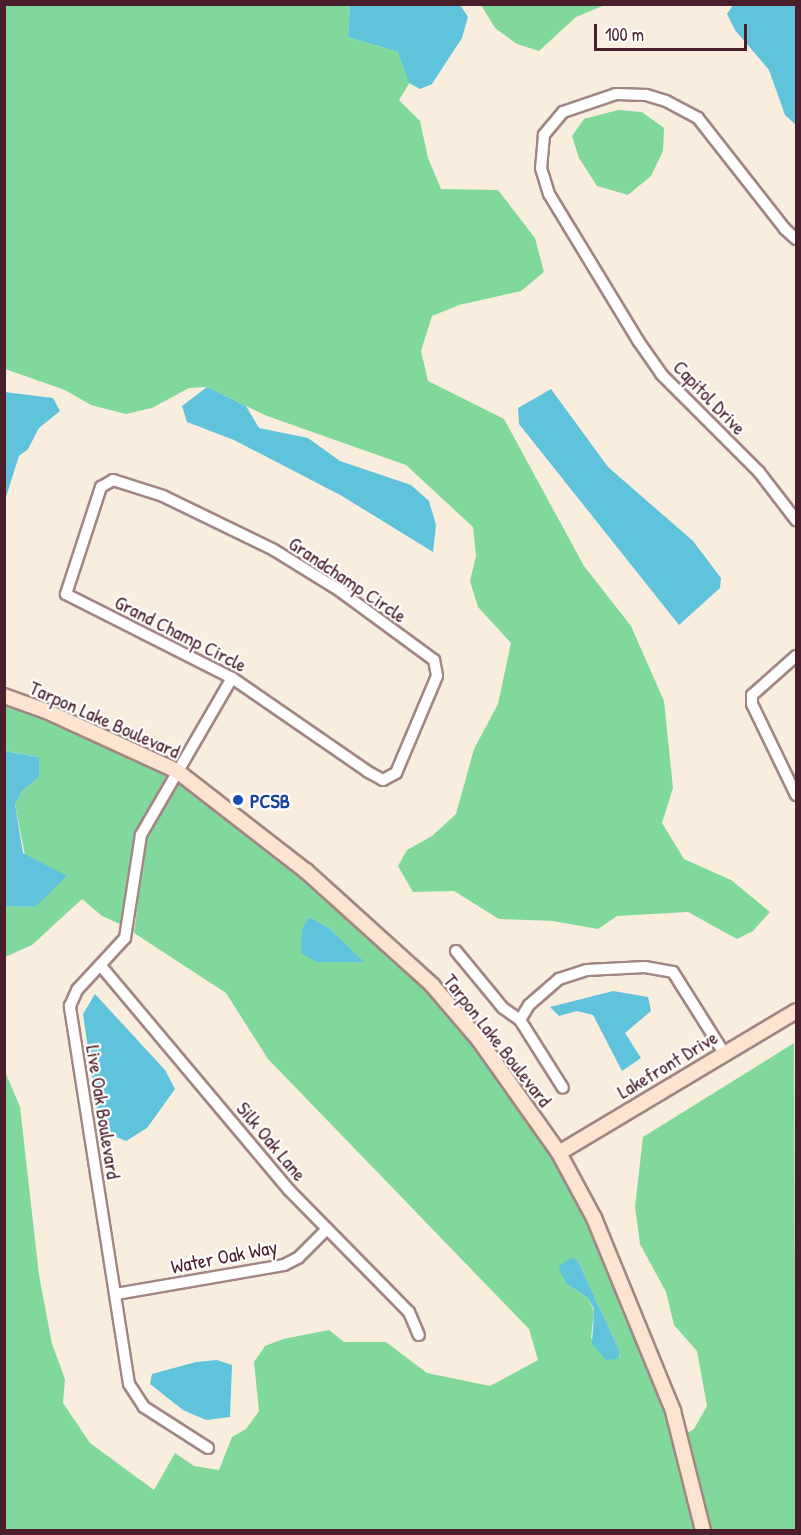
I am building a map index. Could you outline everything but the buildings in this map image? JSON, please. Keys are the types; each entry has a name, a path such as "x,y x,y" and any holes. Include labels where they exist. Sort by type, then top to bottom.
{"street":[{"name":"Capitol Drive","path":"796,238 784,229 698,118 656,98 616,94 563,112 544,135 541,155 549,194 661,374 759,472 796,520"},
{"name":"Grand Champ Circle","path":"113,480 101,487 64,591 232,678 383,780"},
{"name":"Grandchamp Circle","path":"113,480 163,496 274,550 340,591 434,660 437,676 396,773 383,780"},
{"path":"796,657 752,695 752,704 796,795"},
{"name":"Live Oak Boulevard","path":"208,1448 144,1407 134,1395 70,1016 77,990 125,938 141,835 232,678"},
{"name":"Tarpon Lake Boulevard","path":"4,696 46,711 177,771 306,871 432,985 479,1040 559,1153 594,1218 656,1362 673,1411 703,1530"},
{"path":"456,951 503,1008 520,1020 563,1088"},
{"name":"Silk Oak Lane","path":"101,966 289,1190 409,1312 419,1335"},
{"path":"520,1020 529,1005 559,979 586,970 645,968 673,972 724,1053"},
{"name":"Lakefront Drive","path":"559,1153 796,1011"},
{"name":"Water Oak Way","path":"116,1294 284,1265 298,1258 327,1229"}],"green space":[{"path":"5,5 350,5 348,37 398,52 410,82 399,100 420,121 428,158 441,189 498,190 535,238 544,272 521,291 459,305 432,316 421,351 428,381 504,419 584,566 631,626 664,701 673,788 662,823 684,859 731,880 770,912 753,931 737,939 688,912 617,916 598,929 553,921 499,919 454,891 413,892 398,866 407,850 432,836 456,814 474,749 498,704 511,643 478,607 470,581 476,556 473,527 406,465 267,416 207,387 189,388 152,408 126,414 91,405 65,390 5,369"},
{"path":"481,5 605,5 576,17 539,51 517,44 495,28"},
{"path":"618,110 642,112 664,128 663,151 651,176 628,195 597,186 579,158 572,136 584,119"},
{"path":"5,702 44,716 169,773 135,834 124,926 102,916 82,899 32,945 5,957 5,906 35,907 15,804 22,791 39,777 39,757 5,751"},
{"path":"179,780 303,875 428,989 474,1043 554,1155 589,1220 668,1412 697,1530 5,1530 4,1069 20,1107 39,1275 52,1344 65,1379 63,1403 90,1443 154,1490 175,1453 194,1466 219,1470 232,1437 246,1429 259,1411 254,1362 265,1346 283,1339 329,1330 344,1342 386,1342 427,1373 490,1386 538,1360 529,1329 268,1059 226,993 134,933 146,838","holes":["309,917 329,928 363,962 302,929","578,1261 620,1352 619,1357 591,1338 594,1311 588,1298 567,1284"]},
{"path":"794,1043 796,1530 709,1530 685,1434 694,1429 707,1406 697,1351 674,1325 666,1292 640,1244 635,1207 643,1137"}],"water":[{"path":"350,5 460,5 468,17 462,38 432,84 420,89 409,83 398,52 348,37"},
{"path":"733,5 796,5 796,125 785,115 769,70 735,30 727,14"},
{"path":"207,387 246,406 259,428 308,438 340,461 411,485 429,501 436,525 433,552 342,496 234,440 187,422 182,406"},
{"path":"551,389 608,467 693,541 721,578 720,588 679,625 519,424 518,408"},
{"path":"5,392 53,398 60,411 39,428 28,449 19,456 5,500"},
{"path":"4,751 39,757 39,777 22,791 15,804 23,853 67,876 35,907 5,906"},
{"path":"309,917 329,928 364,962 317,962 301,953 302,929"},
{"path":"613,991 648,997 651,1011 625,1033 641,1058 622,1071 593,1015 577,1011 559,1016 550,1007"},
{"path":"95,994 165,1070 175,1089 147,1128 126,1141 100,1130 83,1014"},
{"path":"572,1258 578,1261 620,1352 618,1359 606,1360 592,1344 594,1309 588,1298 567,1284 559,1270 560,1265"},
{"path":"217,1360 232,1365 230,1417 206,1420 183,1410 150,1384 152,1374 196,1362"}],"place":[{"name":"PCSB","path":"238,800"}]}
